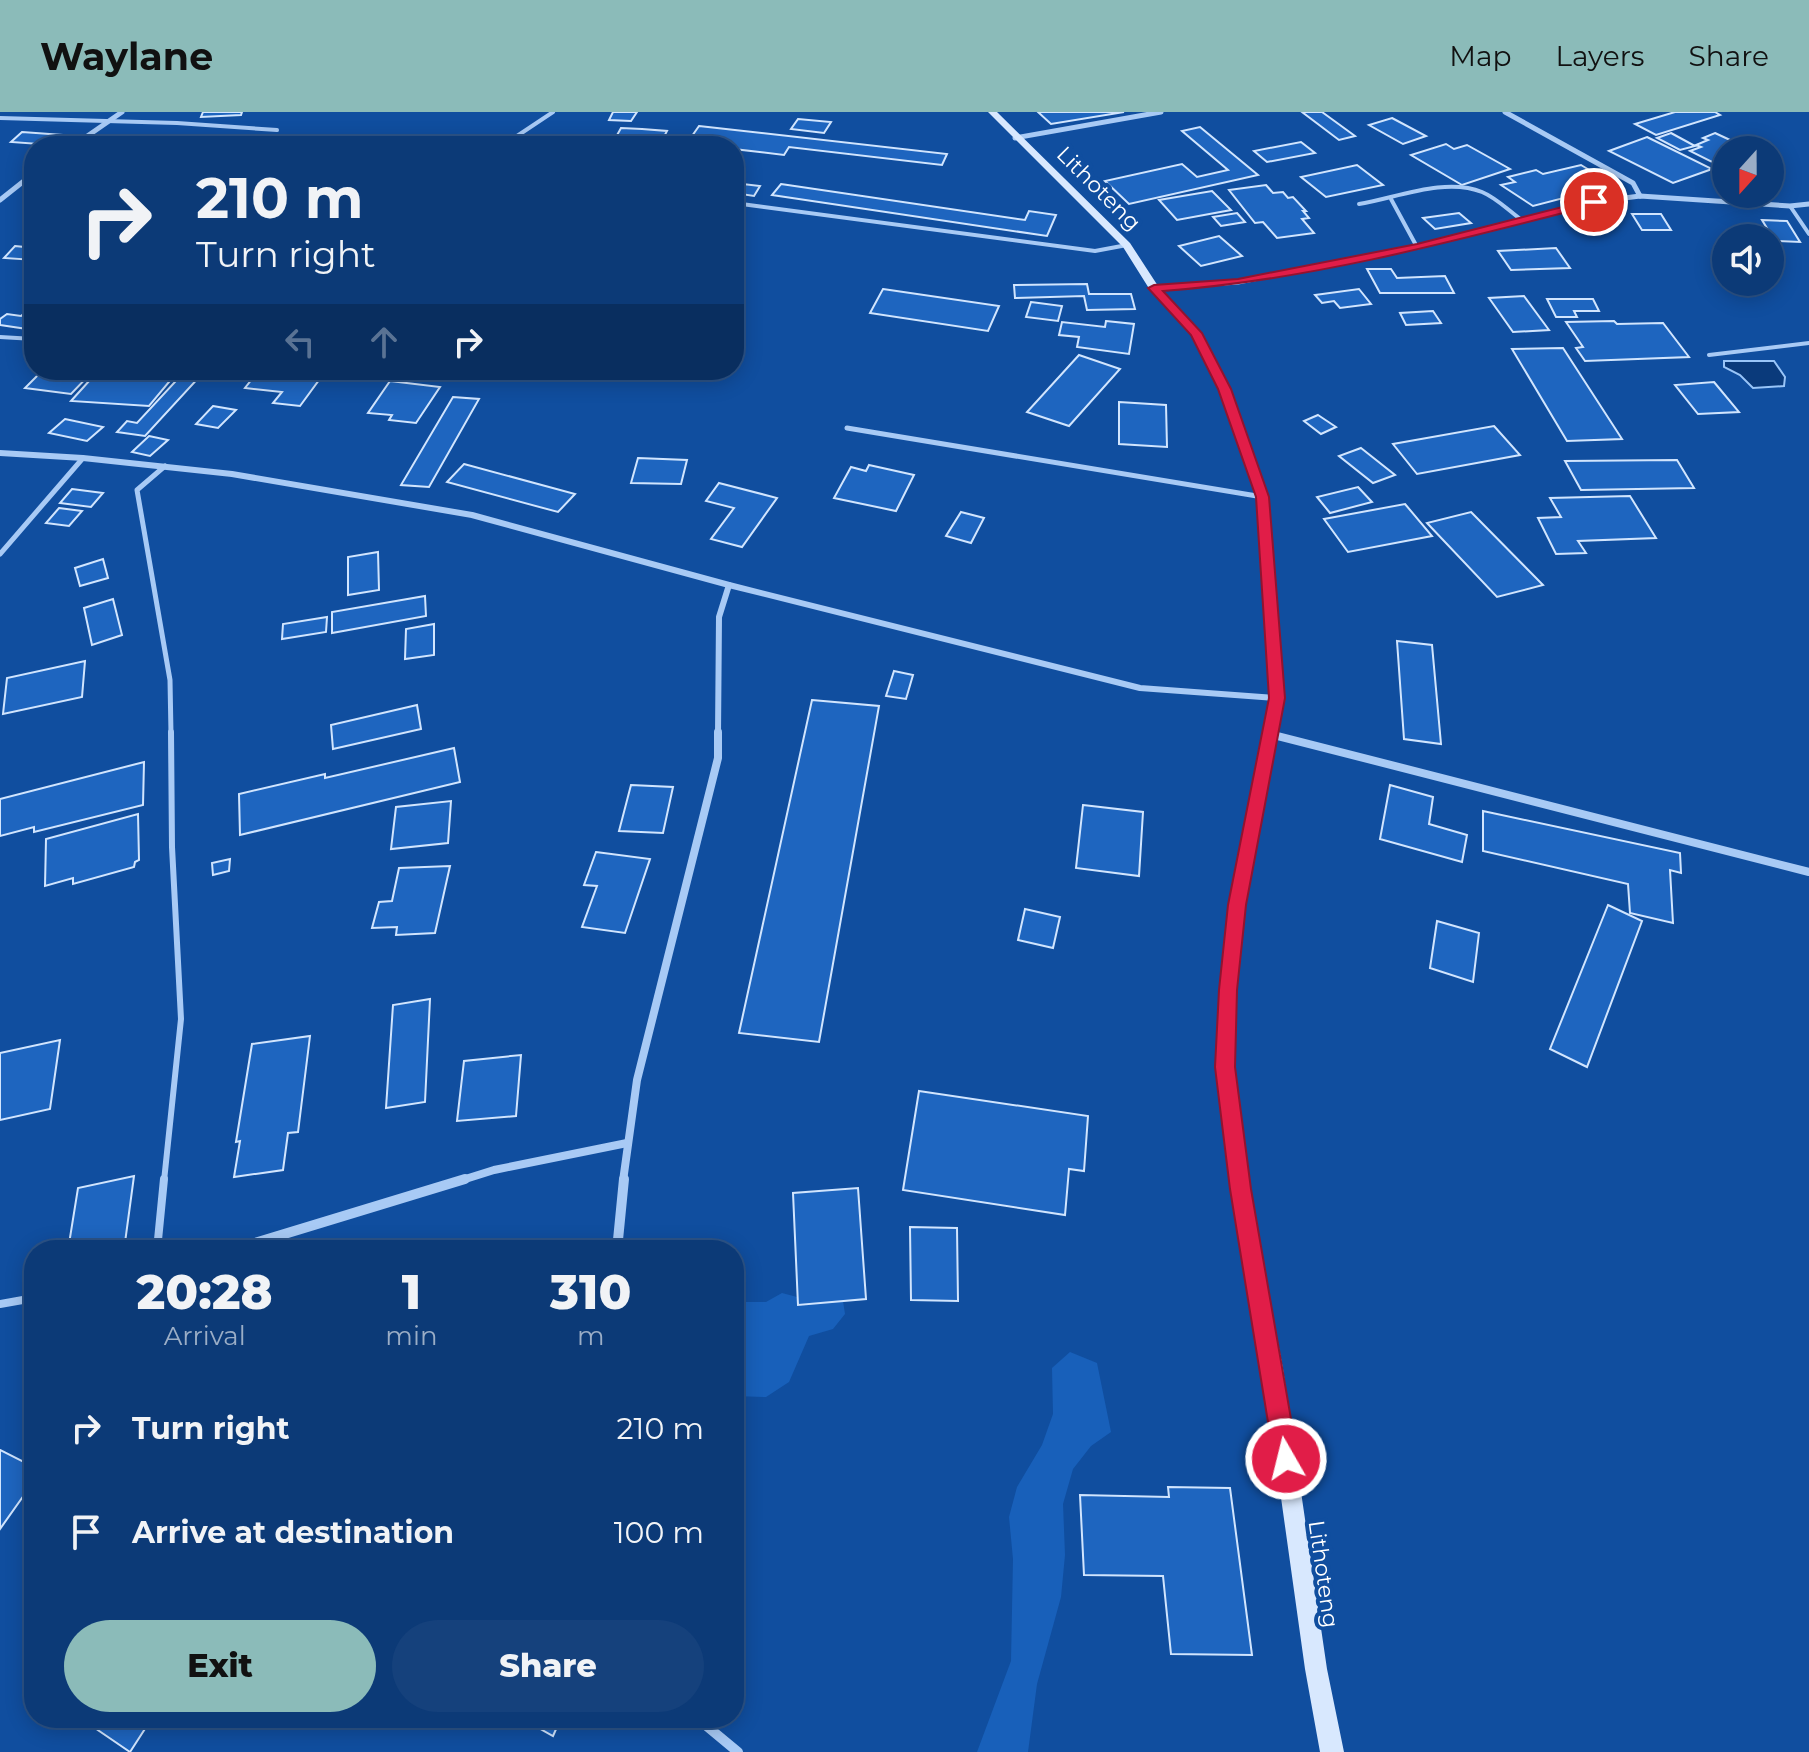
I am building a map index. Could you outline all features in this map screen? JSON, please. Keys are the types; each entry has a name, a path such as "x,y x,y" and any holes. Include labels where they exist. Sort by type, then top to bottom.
{"main road":[{"name":"Lithoteng","path":"992,112 1127,245 1154,288 1196,333 1224,389 1263,497 1277,698 1237,905 1228,990 1225,1067 1240,1189 1273,1369 1316,1669 1332,1752"}],"street":[{"path":"87,136 122,112"},
{"path":"1015,138 1161,112"},
{"path":"1505,112 1633,183 1640,196"},
{"path":"0,200 24,181"},
{"path":"1154,288 1238,282 1417,247 1594,202 1640,196 1790,206 1809,204"},
{"path":"0,453 83,458 232,474 472,515 729,585 1140,688 1277,698"},
{"path":"618,1240 627,1143 637,1080 718,758 719,617 729,585"},
{"path":"1270,734 1809,872"},
{"path":"265,1240 494,1170 627,1143"},
{"path":"709,1728 738,1752"}],"lane":[{"path":"517,136 553,112"},
{"path":"0,118 277,130"},
{"path":"1359,204 1450,188 1471,189 1483,193 1523,221"},
{"path":"1391,199 1417,247"},
{"path":"744,204 1095,251 1127,245"},
{"path":"1790,206 1809,234"},
{"path":"0,337 24,338"},
{"path":"1709,355 1809,343"},
{"path":"847,428 1263,497"},
{"path":"0,554 83,458"},
{"path":"158,1240 181,1019 172,847 170,680 137,490 165,466"},
{"path":"0,1304 24,1300"}],"shaded area":[{"path":"1724,361 1774,361 1785,377 1784,386 1753,388 1740,375 1724,367"},
{"path":"782,1293 797,1297 798,1305 843,1301 845,1314 833,1329 809,1336 789,1382 766,1397 744,1396 744,1302 766,1302"},
{"path":"1070,1352 1097,1363 1111,1432 1091,1446 1073,1469 1063,1504 1065,1555 1061,1597 1037,1684 1028,1752 977,1752 1011,1661 1013,1559 1009,1517 1017,1487 1042,1445 1053,1414 1052,1368"}],"building":[{"path":"203,112 242,112 241,115 201,117"},
{"path":"613,112 637,112 631,121 609,120"},
{"path":"1038,112 1124,112 1051,124"},
{"path":"1302,112 1322,112 1355,136 1339,140"},
{"path":"1675,112 1715,112 1720,115 1656,135 1635,124"},
{"path":"1392,118 1426,136 1403,144 1369,125"},
{"path":"798,119 831,122 824,133 791,129"},
{"path":"699,126 947,154 942,165 789,147 784,155 744,150 744,136 692,136"},
{"path":"1200,127 1258,175 1129,204 1105,181 1182,164 1197,177 1228,170 1182,131"},
{"path":"621,128 667,131 664,136 617,136"},
{"path":"22,132 78,136 24,136 24,143 11,142"},
{"path":"1671,133 1695,146 1680,150 1657,138"},
{"path":"1715,133 1721,136 1712,136 1712,162 1690,151 1708,140 1703,138"},
{"path":"1647,137 1712,169 1673,183 1609,151"},
{"path":"1301,142 1315,153 1267,162 1254,151"},
{"path":"1446,144 1454,149 1467,145 1510,169 1462,185 1411,155"},
{"path":"1357,165 1383,185 1326,197 1301,177"},
{"path":"1581,165 1614,185 1533,206 1501,185 1515,182 1508,177 1536,170 1543,174"},
{"path":"744,184 760,186 754,196 744,194"},
{"path":"781,184 1025,220 1029,211 1056,215 1047,236 772,195"},
{"path":"1266,185 1273,193 1283,192 1288,198 1293,197 1306,211 1303,211 1309,218 1302,219 1314,233 1277,238 1263,222 1255,223 1229,190"},
{"path":"1212,191 1231,210 1177,220 1159,200"},
{"path":"1237,213 1245,222 1221,226 1213,217"},
{"path":"1459,213 1471,223 1435,229 1423,218"},
{"path":"1632,214 1661,214 1671,230 1642,230"},
{"path":"1762,220 1787,221 1800,242 1784,241 1784,224 1764,224"},
{"path":"1219,236 1242,256 1201,266 1179,246"},
{"path":"15,246 24,247 24,259 4,258"},
{"path":"1556,248 1570,268 1511,270 1498,251"},
{"path":"1367,269 1391,269 1397,278 1445,276 1454,293 1380,293"},
{"path":"1087,284 1089,294 1131,294 1135,309 1087,310 1084,296 1015,298 1014,285"},
{"path":"883,289 999,306 988,331 870,313"},
{"path":"1359,289 1371,304 1340,308 1334,301 1322,303 1315,295"},
{"path":"1524,296 1549,330 1513,332 1489,298"},
{"path":"1547,299 1593,299 1599,311 1574,311 1577,317 1556,317"},
{"path":"1031,302 1062,306 1058,321 1026,317"},
{"path":"1433,311 1441,323 1406,325 1400,313"},
{"path":"24,313 24,329 0,325 0,319 7,314 21,316"},
{"path":"1106,321 1134,324 1129,354 1077,347 1079,337 1059,335 1062,322 1105,327"},
{"path":"1614,321 1617,324 1663,323 1689,357 1585,361 1576,348 1583,347 1566,322"},
{"path":"1563,348 1622,439 1567,441 1512,349"},
{"path":"1079,355 1120,369 1069,426 1027,412"},
{"path":"33,380 84,380 71,394 25,388"},
{"path":"90,380 171,380 149,406 71,401"},
{"path":"177,380 197,380 145,436 117,432 127,421 137,423"},
{"path":"251,380 319,380 300,406 273,403 282,392 245,388"},
{"path":"390,381 440,387 416,423 389,420 392,415 368,413"},
{"path":"1714,382 1739,412 1698,414 1675,385"},
{"path":"453,397 479,399 429,487 401,485"},
{"path":"1119,402 1166,405 1167,447 1119,444"},
{"path":"213,406 236,410 218,428 196,424"},
{"path":"1318,415 1336,427 1321,434 1304,421"},
{"path":"65,419 103,427 87,441 49,433"},
{"path":"1494,426 1520,455 1417,474 1393,444"},
{"path":"149,436 168,440 150,456 132,452"},
{"path":"1361,448 1395,475 1373,483 1339,456"},
{"path":"638,458 687,460 681,484 631,483"},
{"path":"1677,460 1694,488 1581,490 1565,461"},
{"path":"464,464 575,494 558,512 447,482"},
{"path":"869,465 914,475 896,511 834,498 851,467 866,471"},
{"path":"719,483 777,498 742,547 711,539 734,508 706,501"},
{"path":"1358,487 1372,502 1330,513 1317,497"},
{"path":"72,489 103,493 91,507 60,503"},
{"path":"1630,496 1656,538 1578,541 1586,553 1556,554 1538,518 1561,517 1550,498"},
{"path":"1405,504 1432,536 1348,552 1324,519"},
{"path":"59,508 82,511 69,526 46,523"},
{"path":"961,512 984,518 971,543 946,536"},
{"path":"1471,512 1543,585 1497,597 1427,523"},
{"path":"378,552 379,590 348,595 348,557"},
{"path":"103,559 108,578 80,586 75,568"},
{"path":"425,596 426,616 332,633 332,612"},
{"path":"113,599 122,635 92,645 84,608"},
{"path":"327,617 326,632 282,639 283,624"},
{"path":"434,624 434,655 405,659 406,629"},
{"path":"1397,641 1432,645 1441,744 1404,739"},
{"path":"85,661 82,697 3,714 7,678"},
{"path":"894,671 913,675 906,699 886,696"},
{"path":"812,700 879,706 819,1042 739,1033"},
{"path":"417,705 421,729 333,749 331,725"},
{"path":"454,748 460,782 240,835 239,794"},
{"path":"144,762 143,805 34,832 34,827 0,836 0,799"},
{"path":"631,785 673,787 663,833 619,831"},
{"path":"1390,785 1433,797 1429,824 1467,835 1462,862 1380,839"},
{"path":"451,801 448,843 391,849 396,807"},
{"path":"1083,805 1143,812 1139,876 1076,868"},
{"path":"1483,811 1680,853 1681,873 1670,870 1673,923 1630,913 1628,884 1483,851"},
{"path":"138,814 139,860 134,867 73,884 73,878 45,886 46,839"},
{"path":"596,852 650,859 625,933 582,927 597,886 584,885"},
{"path":"230,859 229,871 213,875 212,863"},
{"path":"450,866 435,933 396,935 397,927 372,928 379,902 392,901 399,868"},
{"path":"1608,905 1642,921 1587,1067 1550,1049"},
{"path":"1025,909 1060,917 1053,948 1018,940"},
{"path":"1437,921 1479,933 1473,982 1430,968"},
{"path":"430,999 425,1102 386,1108 393,1005"},
{"path":"310,1036 298,1132 288,1133 283,1170 234,1177 240,1141 236,1142 252,1044"},
{"path":"60,1040 50,1109 0,1120 0,1053"},
{"path":"521,1055 516,1116 457,1121 464,1061"},
{"path":"919,1091 1088,1116 1084,1171 1069,1169 1065,1215 903,1190"},
{"path":"134,1176 125,1240 70,1240 78,1188"},
{"path":"858,1188 866,1299 798,1305 793,1193"},
{"path":"910,1227 957,1228 958,1301 911,1300"},
{"path":"0,1450 24,1462 24,1495 0,1529"},
{"path":"1168,1487 1230,1488 1252,1655 1171,1654 1163,1576 1084,1575 1080,1495 1169,1497"},
{"path":"95,1728 146,1728 130,1752"},
{"path":"539,1728 557,1728 553,1736"}],"route":[{"path":"1286,1459 1240,1189 1225,1067 1228,990 1237,905 1277,698 1263,497 1224,389 1196,333 1154,288 1238,282 1436,243 1594,202"}]}
